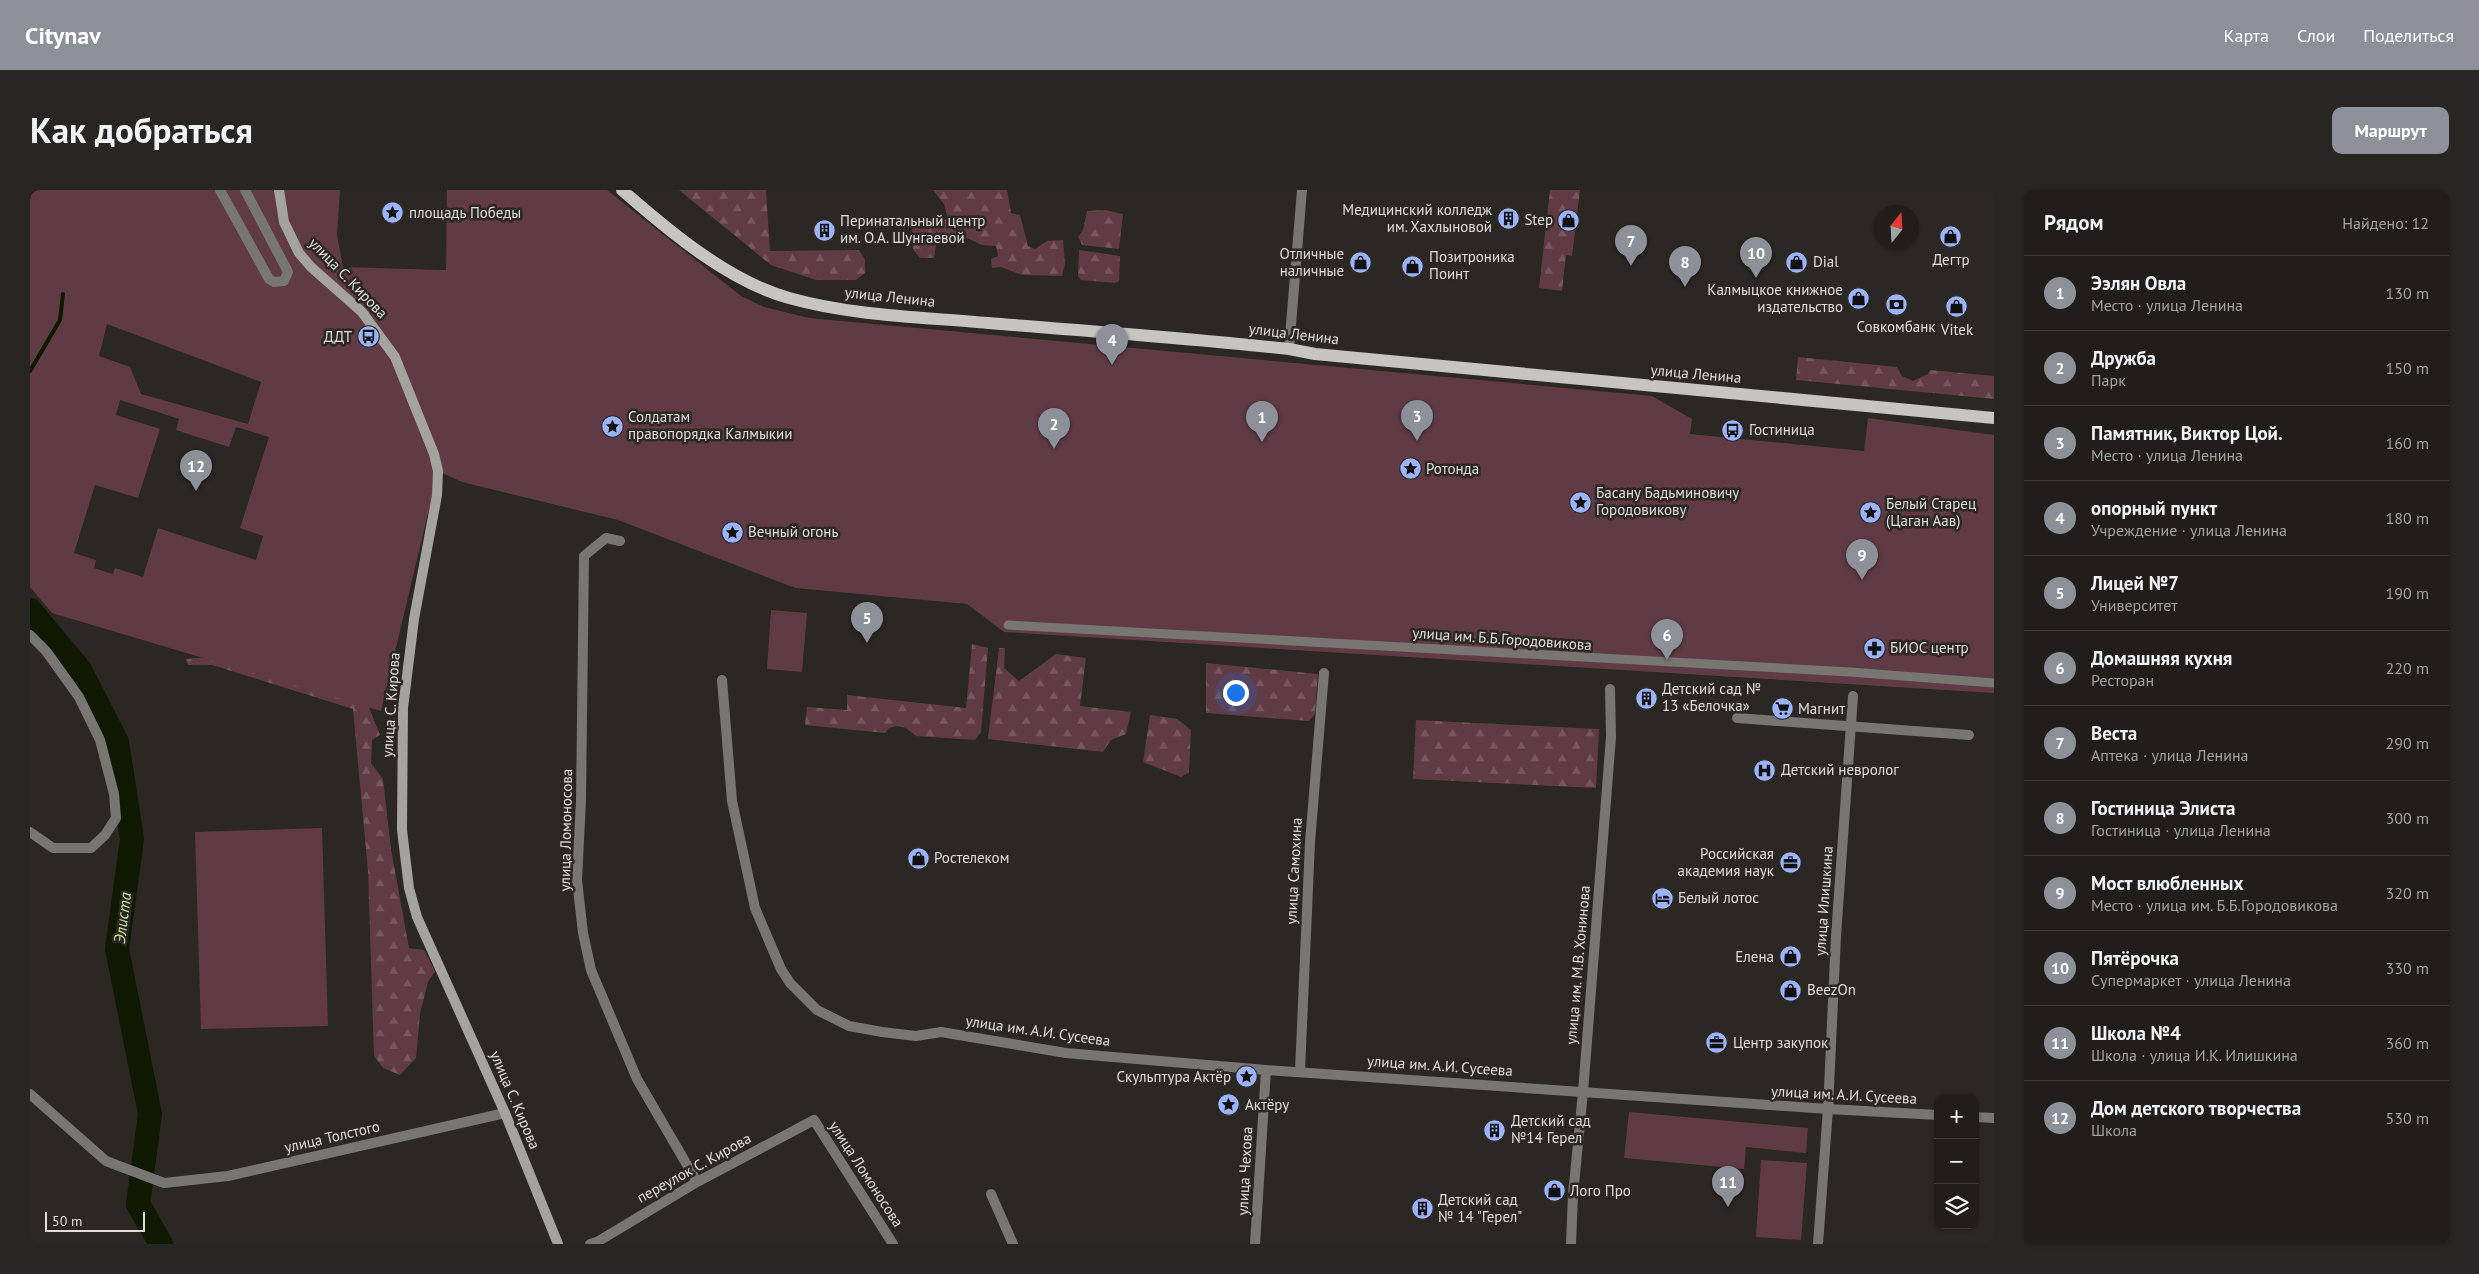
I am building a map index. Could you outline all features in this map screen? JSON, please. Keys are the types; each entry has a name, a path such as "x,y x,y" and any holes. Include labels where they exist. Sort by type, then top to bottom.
{"main road":[{"name":"улица С. Кирова","path":"279,190 284,222 299,253 362,312 395,357 434,454 438,471 437,495 414,619 403,708 401,757 405,858 417,917 505,1113 558,1244"},
{"name":"улица Ленина","path":"622,190 666,228 732,274 788,298 890,315 1120,332 1289,349 1332,356 1994,418"}],"street":[{"path":"220,190 269,279 274,282 284,281 288,272 245,190"},
{"path":"1289,349 1302,190"},
{"name":"улица Ломоносова","path":"620,541 606,538 584,556 582,772 577,880 580,911 592,970 637,1078 697,1182"},
{"name":"улица им. Б.Б.Городовикова","path":"1008,625 1850,672 1994,683"},
{"path":"30,635 46,651 78,697 100,740 114,794 116,818 106,835 92,848 53,848 30,832"},
{"name":"улица Самохина","path":"1300,1071 1310,842 1324,673"},
{"name":"улица им. А.И. Сусеева","path":"722,680 732,801 746,876 755,908 781,969 799,994 827,1016 864,1030 916,1036 941,1032 1066,1053 1266,1070 1934,1115"},
{"name":"улица им. М.В. Хонинова","path":"1571,1244 1573,1195 1611,737 1610,689"},
{"name":"улица Илишкина","path":"1818,1244 1828,1109 1836,936 1853,696"},
{"path":"1738,718 1969,735"},
{"name":"улица Чехова","path":"1255,1244 1266,1070"},
{"name":"улица Толстого","path":"30,1094 106,1161 164,1183 228,1176 505,1113"},
{"path":"1979,1117 1994,1118"},
{"name":"улица Ломоносова","path":"814,1120 893,1244"},
{"name":"переулок С. Кирова","path":"590,1244 597,1242 697,1182 814,1120"},
{"path":"990,1194 1013,1244"}],"green space":[{"path":"30,190 340,190 337,235 343,267 446,270 447,190 607,190 741,296 764,307 809,318 1652,396 1692,419 1690,434 1864,451 1868,418 1994,435 1994,693 1004,632 967,604 795,588 618,520 462,482 438,471 381,711 52,613 30,587","holes":["107,324 261,382 248,424 141,394 130,367 99,356","120,400 179,419 176,430 229,447 236,427 269,437 240,528 263,536 256,560 158,528 143,577 115,568 113,574 94,568 96,560 74,553 95,485 138,498 160,429 116,415"]},
{"path":"679,190 766,190 770,251 859,250 865,260 865,273 856,280 816,280 771,265"},
{"path":"933,190 1007,190 1011,213 1020,215 1028,246 1035,249 1047,241 1063,240 1065,264 1062,276 1022,275 1001,267 992,268 991,259 998,256 996,246 982,245 967,238 937,240 934,258 920,258 913,249 912,223 948,219 944,204"},
{"path":"1550,190 1580,190 1572,256 1566,255 1562,291 1539,288"},
{"path":"1106,210 1123,214 1119,249 1082,245 1078,237 1083,230 1087,211"},
{"path":"1079,250 1120,256 1119,281 1115,283 1081,280 1078,276"},
{"path":"1798,357 1897,367 1902,376 1913,381 1928,374 1930,370 1994,376 1994,399 1796,380"},
{"path":"771,610 807,613 802,672 767,669"},
{"path":"972,644 988,648 981,732 975,740 916,736 906,728 897,726 889,728 885,733 805,725 807,707 847,710 847,695 966,708"},
{"path":"999,648 1005,648 1004,668 1019,681 1056,654 1086,658 1080,706 1131,712 1126,734 1111,740 1103,752 988,739"},
{"path":"219,656 366,700 380,735 372,740 371,763 383,779 391,849 409,948 424,950 435,971 428,982 420,1014 416,1058 400,1075 383,1068 374,1056 368,871 353,709 212,665 188,665 186,659"},
{"path":"1206,663 1318,674 1315,714 1309,721 1206,713"},
{"path":"1150,715 1177,719 1191,730 1189,772 1181,777 1143,762"},
{"path":"1416,720 1599,729 1596,788 1413,779"},
{"path":"322,828 328,1026 201,1029 195,832"},
{"path":"1629,1112 1808,1128 1806,1153 1746,1147 1744,1169 1624,1158"},
{"path":"1761,1160 1807,1163 1801,1240 1756,1237"}],"waterway":[{"path":"30,371 60,320 63,294"},
{"name":"Элиста","path":"30,610 80,670 117,742 132,839 117,949 150,1114 138,1204 161,1244"}],"place":[{"name":"площадь Победы","path":"393,213"},
{"name":"Медицинский колледж им. Хахлыновой","path":"1508,219"},
{"name":"Step","path":"1569,220"},
{"name":"Перинатальный центр им. О.А. Шунгаевой","path":"824,230"},
{"name":"Дегтр","path":"1951,237"},
{"name":"Dial","path":"1797,262"},
{"name":"Отличные наличные","path":"1360,263"},
{"name":"Позитроника Поинт","path":"1413,266"},
{"name":"Веста","path":"1631,266"},
{"name":"Пятёрочка","path":"1756,278"},
{"name":"Гостиница Элиста","path":"1685,287"},
{"name":"Калмыцкое книжное издательство","path":"1859,299"},
{"name":"Совкомбанк","path":"1896,304"},
{"name":"Vitek","path":"1957,307"},
{"name":"ДДТ","path":"368,337"},
{"name":"опорный пункт","path":"1112,365"},
{"name":"Солдатам правопорядка Калмыкии","path":"612,426"},
{"name":"Гостиница","path":"1733,430"},
{"name":"Памятник, Виктор Цой.","path":"1417,441"},
{"name":"Ээлян Овла","path":"1262,442"},
{"name":"Дружба","path":"1054,449"},
{"name":"Ротонда","path":"1410,469"},
{"name":"Дом детского творчества","path":"196,491"},
{"name":"Басану Бадьминовичу Городовикову","path":"1580,502"},
{"name":"Белый Старец (Цаган Аав)","path":"1870,513"},
{"name":"Вечный огонь","path":"732,532"},
{"name":"Мост влюбленных","path":"1862,580"},
{"name":"Лицей №7","path":"867,643"},
{"name":"БИОС центр","path":"1874,648"},
{"name":"Домашняя кухня","path":"1667,660"},
{"name":"Детский сад № 13 «Белочка»","path":"1646,698"},
{"name":"Магнит","path":"1782,709"},
{"name":"Детский невролог","path":"1765,770"},
{"name":"Ростелеком","path":"918,858"},
{"name":"Российская академия наук","path":"1790,863"},
{"name":"Белый лотос","path":"1662,898"},
{"name":"Елена","path":"1790,957"},
{"name":"BeezOn","path":"1791,990"},
{"name":"Центр закупок","path":"1717,1043"},
{"name":"Скульптура Актёр","path":"1247,1077"},
{"name":"Актёру","path":"1229,1105"},
{"name":"Детский сад №14 Герел","path":"1495,1130"},
{"name":"Лого Про","path":"1554,1191"},
{"name":"Школа №4","path":"1728,1207"},
{"name":"Детский сад № 14 \"Герел\"","path":"1422,1209"}]}
